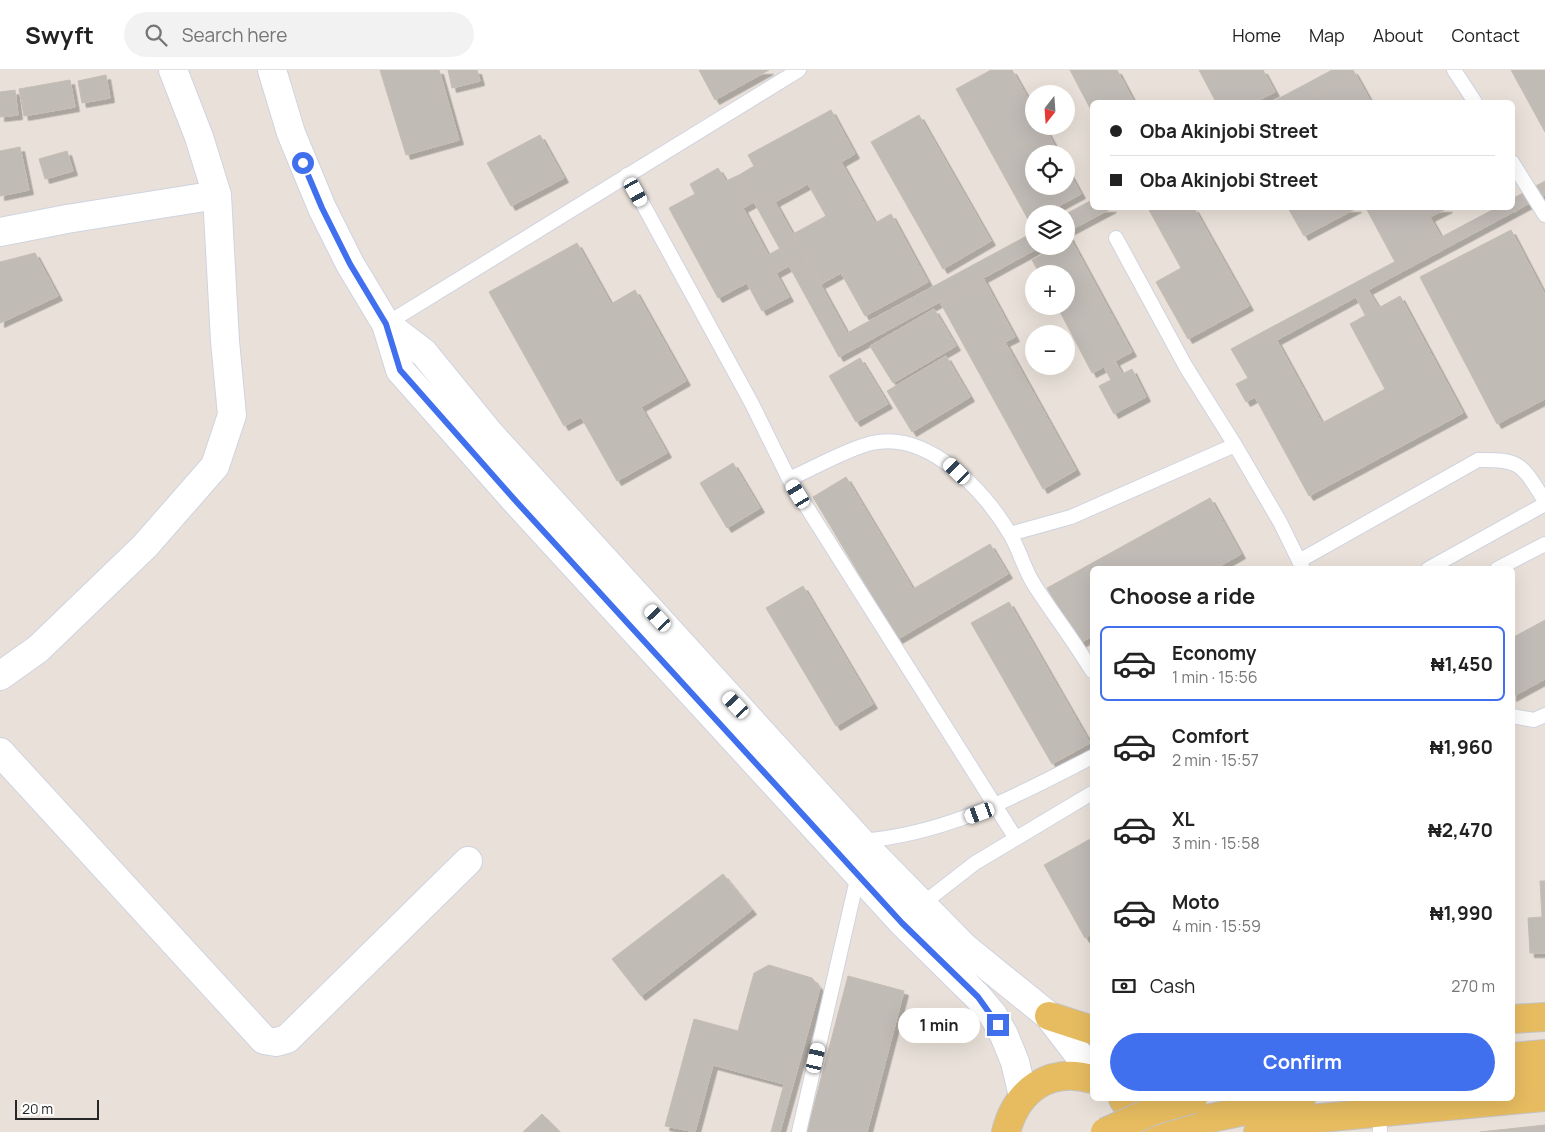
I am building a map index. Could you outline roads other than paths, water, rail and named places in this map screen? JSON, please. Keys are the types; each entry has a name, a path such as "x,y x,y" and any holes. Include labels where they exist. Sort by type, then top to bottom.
{"main road":[{"path":"1049,1016 1090,1029"},
{"path":"1515,1020 1545,1017"},
{"path":"1515,1057 1545,1054"},
{"path":"1515,1077 1545,1073"},
{"path":"1006,1132 1010,1114 1023,1096 1039,1084 1058,1076 1079,1075 1090,1078"},
{"path":"1515,1100 1545,1097"},
{"path":"1124,1101 1136,1119 1138,1132"},
{"path":"1104,1132 1155,1110 1186,1101"},
{"path":"1165,1132 1188,1123 1292,1101"},
{"path":"1258,1132 1300,1120 1504,1101"}],"street":[{"path":"0,676 38,650 145,546 215,466 232,415 225,341 217,195 199,137 173,70"},
{"path":"272,70 291,133 322,208 350,264 386,324 400,370 521,507 902,923 978,997 993,1015 1015,1062 1023,1096"},
{"path":"0,232 66,219 217,195"},
{"path":"386,324 424,353 490,434 860,841 965,948 1049,1016 1090,1069"},
{"path":"0,752 264,1040 270,1042 287,1039 468,861"}],"lane":[{"path":"386,324 799,70"},
{"path":"1454,70 1474,100"},
{"path":"1515,167 1545,215"},
{"path":"627,175 752,404 789,479 1015,837"},
{"path":"1116,238 1186,367 1280,522 1301,565 1478,460 1500,460 1522,467 1545,502 1433,566"},
{"path":"789,479 873,442 904,443 928,450 948,462 976,490 1010,534 1033,584 1090,668"},
{"path":"1010,534 1071,517 1235,445"},
{"path":"1503,566 1545,544"},
{"path":"1515,717 1534,720 1545,715"},
{"path":"860,841 892,839 926,831 995,807 1090,758"},
{"path":"921,905 975,863 1015,837 1090,794"},
{"path":"799,1132 858,874"}]}
